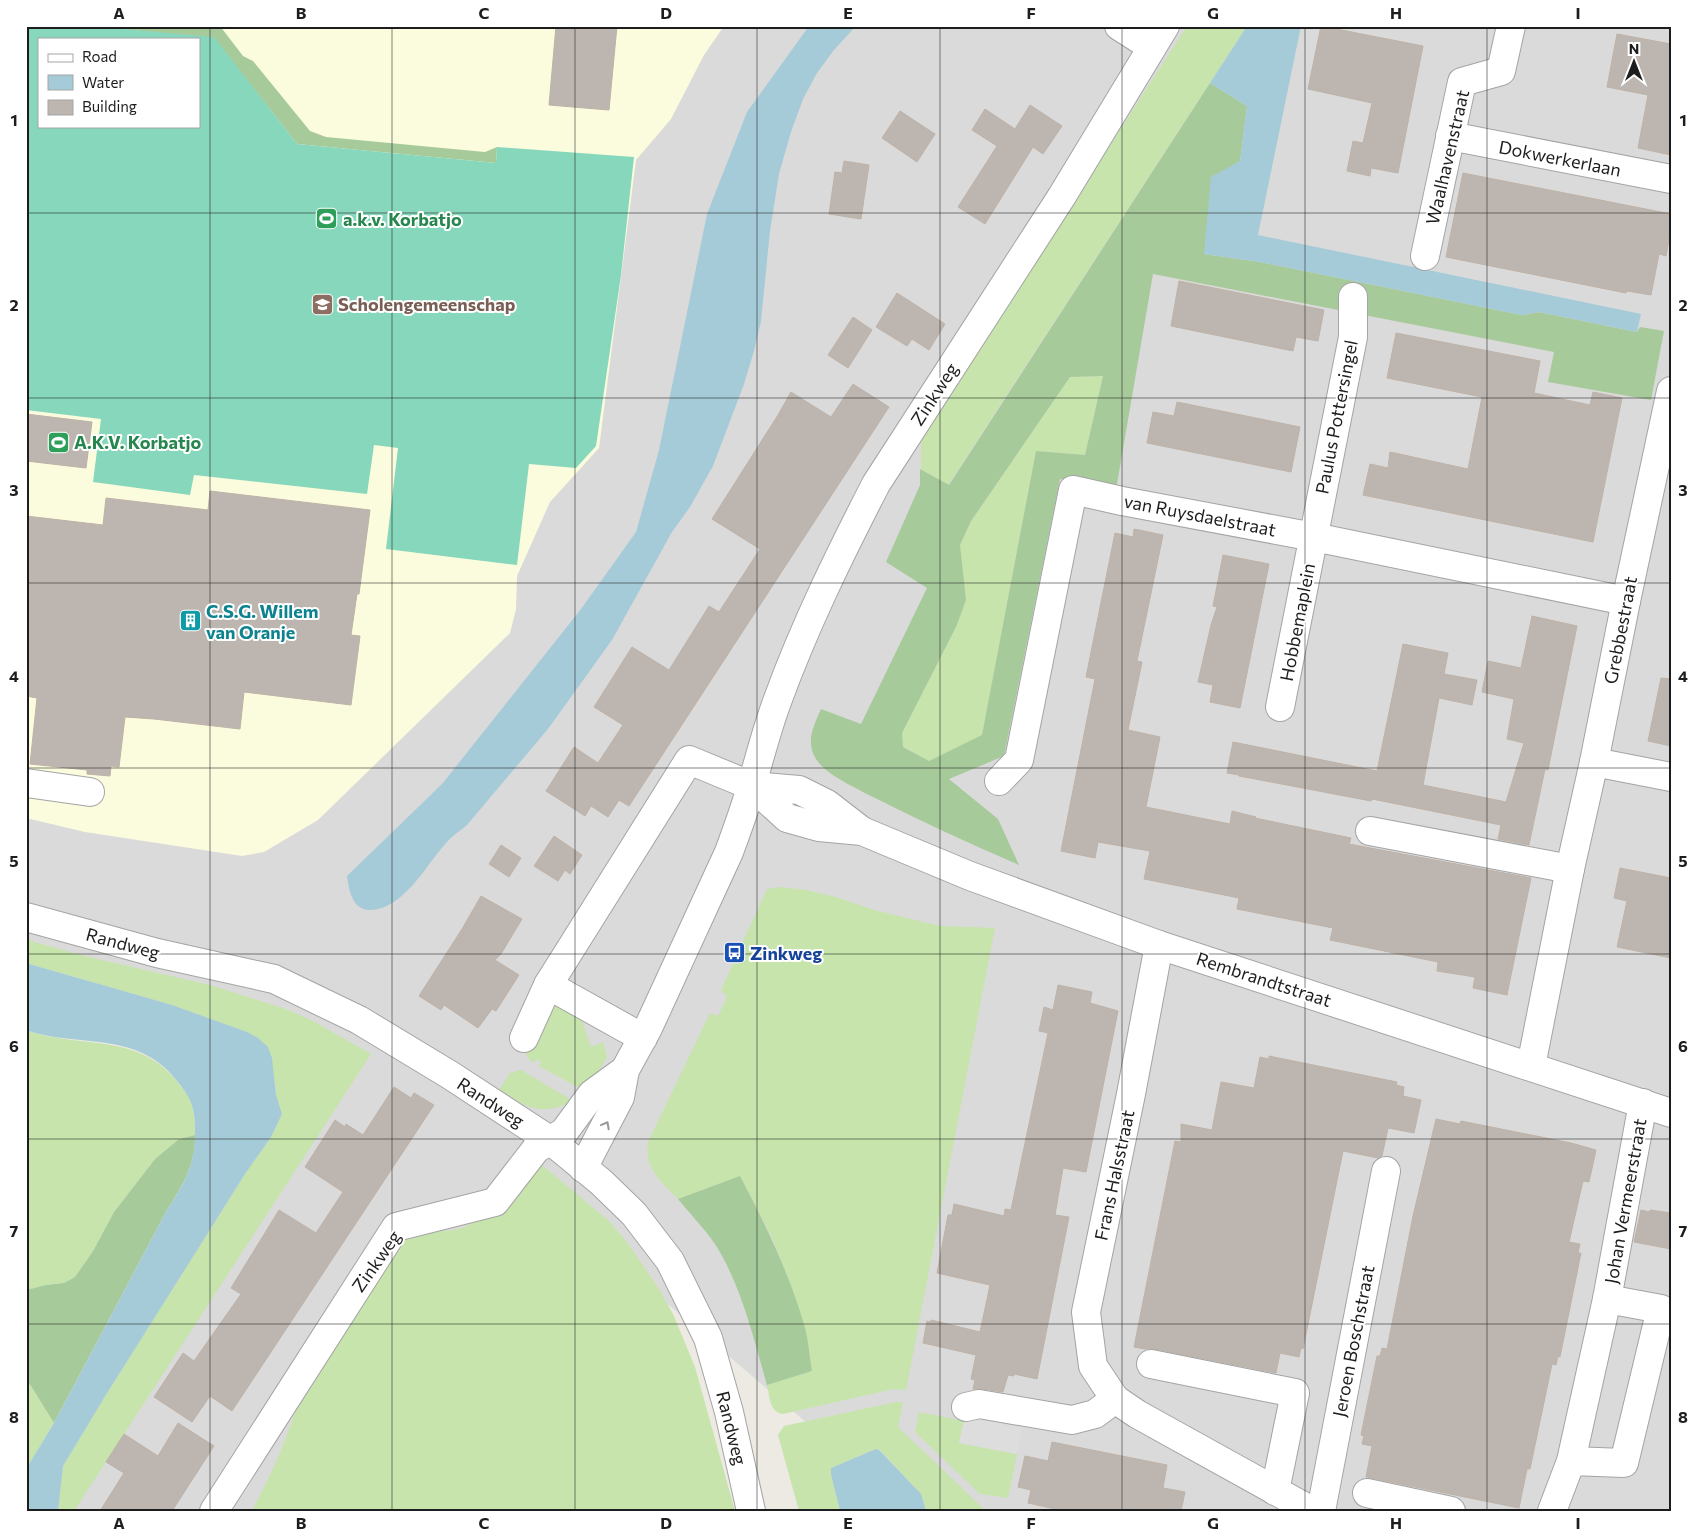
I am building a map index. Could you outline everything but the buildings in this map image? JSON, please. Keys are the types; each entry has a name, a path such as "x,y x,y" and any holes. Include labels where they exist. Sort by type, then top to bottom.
{"street":[{"path":"1119,26 1158,36"},
{"name":"Waalhavenstraat","path":"1425,256 1462,82 1501,71 1511,26"},
{"name":"Zinkweg","path":"583,1168 620,1098 625,1070 643,1038 729,852 789,669 825,587 876,484 1062,196 1158,36"},
{"name":"Dokwerkerlaan","path":"1450,136 1671,179"},
{"name":"Paulus Pottersingel","path":"1314,537 1353,338 1353,297"},
{"name":"Grebbestraat","path":"1531,1066 1570,868 1594,762 1671,391"},
{"name":"van Ruysdaelstraat","path":"999,781 1019,760 1073,490 1626,601"},
{"name":"Hobbemaplein","path":"1280,707 1314,537"},
{"path":"524,1038 548,985 689,760 752,786"},
{"path":"1594,762 1671,777"},
{"path":"26,783 90,792"},
{"name":"Rembrandtstraat","path":"752,786 787,818 819,827 862,832 970,876 1159,945 1671,1112"},
{"path":"1370,831 1570,868"},
{"name":"Randweg","path":"26,917 156,953 274,979 359,1020 450,1075 551,1141 601,1182 634,1214 670,1261 708,1338 729,1412 751,1511"},
{"name":"Frans Halsstraat","path":"1159,945 1131,1094 1086,1312 1093,1366 1115,1399 1137,1414 1312,1511"},
{"path":"548,985 643,1038"},
{"name":"Zinkweg","path":"214,1511 396,1227 495,1202 536,1149 564,1132 592,1094 625,1070"},
{"name":"Johan Vermeerstraat","path":"1552,1511 1571,1461 1607,1299 1643,1103"},
{"name":"Jeroen Boschstraat","path":"1321,1511 1386,1171"},
{"name":"Johan Vermeerstraat","path":"1571,1461 1624,1463 1661,1309 1607,1299"},
{"path":"1151,1364 1295,1393 1275,1491"},
{"path":"966,1407 979,1404 1072,1420 1095,1414 1115,1399"},
{"path":"1367,1493 1451,1511"}],"shaded area":[{"path":"26,26 1671,26 1671,1511 910,1511 541,1196 319,1511 26,1511 26,1488 282,1066 26,952"},
{"name":"Scholengemeenschap","path":"26,26 724,26 704,55 671,119 636,160 599,448 550,502 517,576 516,609 510,633 318,820 264,852 242,856 85,832 26,818"},
{"path":"965,1416 1022,1428 1017,1454 959,1443"}],"green space":[{"name":"a.k.v. Korbatjo","path":"26,26 88,26 214,37 297,144 496,163 497,147 634,157 621,275 596,446 576,468 529,464 517,565 386,549 398,448 374,445 367,494 194,475 190,495 93,482 101,419 26,410"},
{"path":"88,26 220,26 243,56 253,61 310,131 326,137 485,152 497,147 496,163 297,144 214,38"},
{"path":"1187,26 1247,26 948,485 921,469 921,442 928,427"},
{"path":"1210,83 1247,106 1240,161 1204,254 1260,262 1522,315 1539,312 1637,332 1640,327 1664,331 1651,400 1548,382 1554,352 1153,274 1116,490 1060,479 1004,756 949,779 998,819 1019,865 927,824 842,781 821,765 816,759 811,746 812,734 821,709 861,724 927,588 886,562 920,485 920,469 949,485","holes":["1103,376 1085,455 1036,451 982,735 929,761 903,747 902,733 956,627 966,600 960,545 971,521 1070,377"]},
{"path":"1103,376 1085,455 1036,451 982,736 929,761 902,746 902,733 956,627 962,569 960,545 971,521 1070,377"},
{"path":"781,887 806,890 836,897 874,910 940,926 995,928 906,1390 894,1389 783,1414 778,1413 773,1407 767,1385 812,1371 788,1277 770,1233 740,1177 678,1199 655,1174 647,1151 648,1142 710,1013 718,1016 727,997 721,990 767,889"},
{"path":"26,938 34,942 89,957 210,985 286,1009 313,1021 371,1054 74,1511 58,1511 63,1466 245,1174 271,1137 282,1114 276,1095 276,1086 247,1032 172,1005 26,963"},
{"path":"549,1001 587,1015 582,1021 591,1047 603,1042 607,1057 583,1090 539,1066 541,1062 536,1059 534,1063 529,1059 525,1051"},
{"path":"26,1030 45,1036 124,1048 142,1054 159,1064 186,1093 192,1105 195,1135 179,1139 155,1159 114,1212 93,1251 75,1277 64,1283 26,1290"},
{"path":"521,1070 573,1101 552,1109 534,1108 518,1102 499,1090 510,1073"},
{"path":"195,1135 191,1165 183,1184 167,1210 54,1423 26,1378 26,1290 64,1283 75,1277 93,1251 114,1212 155,1159 179,1139"},
{"path":"542,1165 609,1221 627,1242 659,1289 673,1314 695,1367 735,1511 252,1511 274,1467 297,1406 301,1390 405,1227 442,1231 464,1227 489,1214 506,1202"},
{"path":"740,1176 782,1263 796,1299 806,1330 812,1371 767,1385 746,1313 733,1277 715,1244 678,1199"},
{"path":"26,1378 54,1423 26,1469"},
{"path":"903,1402 898,1427 986,1511 926,1511 921,1494 880,1450 876,1449 831,1468 840,1511 799,1511 778,1435 784,1426"},
{"path":"919,1412 964,1421 959,1443 1017,1454 1008,1498 980,1494 915,1432"}],"water":[{"path":"809,26 856,26 834,50 817,73 803,99 791,132 779,174 770,231 761,321 754,351 744,384 713,466 690,507 672,532 612,640 548,729 467,825 446,843 404,894 382,908 370,910 359,907 352,898 347,876 442,784 581,609 636,532 659,450 707,214 747,112"},
{"path":"1247,26 1301,26 1258,235 1641,314 1637,332 1539,312 1522,315 1260,262 1204,254 1211,177 1240,161 1247,106 1210,83"},
{"path":"26,963 172,1005 247,1032 258,1038 268,1047 272,1058 276,1095 282,1114 271,1137 245,1174 63,1466 58,1511 26,1511 26,1469 54,1423 184,1181 194,1152 195,1122 189,1098 182,1087 173,1076 147,1055 108,1043 53,1037 26,1030"},
{"path":"876,1449 921,1494 926,1511 840,1511 831,1468"}],"place":[{"name":"a.k.v. Korbatjo","path":"327,219"},
{"name":"Scholengemeenschap","path":"322,304"},
{"name":"A.K.V. Korbatjo","path":"58,442"},
{"name":"C.S.G. Willem van Oranje","path":"190,621"},
{"name":"Zinkweg","path":"734,953"}]}
